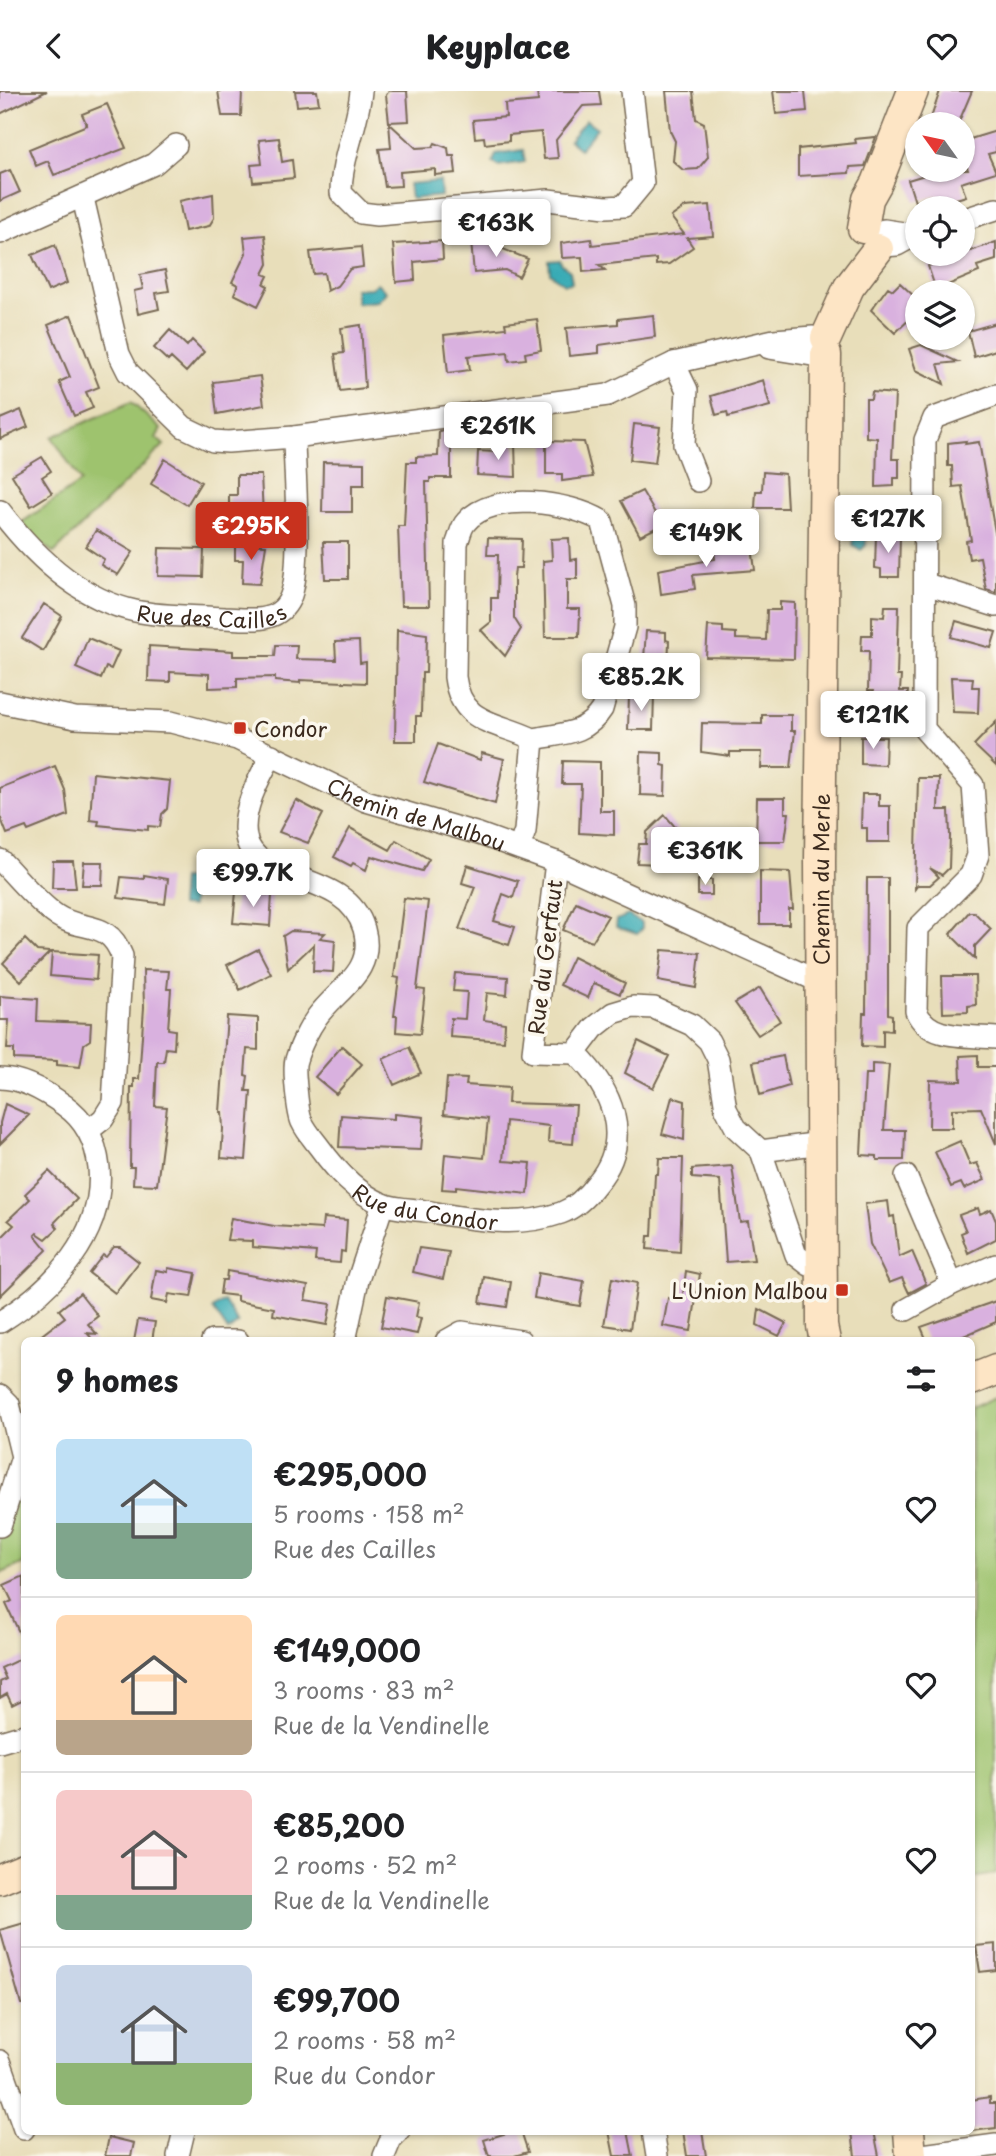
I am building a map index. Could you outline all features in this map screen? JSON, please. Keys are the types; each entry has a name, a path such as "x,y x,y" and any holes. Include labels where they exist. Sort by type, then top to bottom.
{"street":[{"path":"361,91 359,111 341,173 341,193 361,213 377,215 548,199 606,207 624,206 635,196 643,183 632,91"},
{"path":"83,198 120,353 128,372 184,427 198,436 214,442 293,437 608,395 674,363 774,340 818,346 835,287 875,236 877,183 914,91"},
{"path":"0,233 154,164 176,145"},
{"path":"975,216 996,209"},
{"path":"875,236 897,245 905,241"},
{"name":"Chemin du Merle","path":"818,346 825,391 819,979 822,1336"},
{"path":"674,363 687,390 684,445 698,481"},
{"path":"996,395 934,418 925,440 924,729 973,785 978,855 971,875 918,928 916,1011 920,1021 933,1032 996,1038"},
{"name":"Rue des Cailles","path":"0,511 26,545 50,566 102,598 132,610 159,615 261,619 283,609 295,584 293,437"},
{"path":"527,503 574,507 602,521 625,605 625,627 602,709 595,720 575,733 533,739 471,714 457,695 457,543 463,524 491,504 527,503"},
{"path":"926,584 996,607"},
{"name":"Chemin de Malbou","path":"0,702 75,717 171,722 237,739 366,801 556,862 809,977 819,979"},
{"path":"519,848 525,831 533,739"},
{"name":"Rue du Condor","path":"272,755 256,783 245,812 247,843 254,854 271,866 329,892 346,904 357,915 364,930 366,947 355,980 316,1018 295,1062 300,1121 340,1175 383,1204 495,1223 533,1220 564,1212 587,1195 608,1170 617,1141 616,1115 605,1088 575,1053"},
{"path":"0,860 55,915 69,922 105,931 117,943 122,956 113,1103 103,1119 89,1130"},
{"name":"Rue du Gerfaut","path":"556,862 533,1052 575,1053"},
{"path":"575,1053 594,1028 614,1013 634,1007 654,1008 692,1025 709,1041 718,1059 726,1109 736,1128 761,1151 796,1255 809,1265 822,1266"},
{"path":"0,1078 32,1086 77,1114 89,1130 98,1158 101,1190 90,1228 69,1262 32,1302 0,1322"},
{"path":"761,1151 821,1143"},
{"path":"906,1176 952,1284"},
{"path":"346,1337 358,1280 383,1204"},
{"path":"906,1310 952,1284 996,1265"},
{"path":"453,1337 462,1332 486,1337"},
{"path":"975,1378 996,1370"},
{"path":"0,1395 9,1404 21,1453"},
{"path":"0,1526 21,1460"},
{"path":"0,1742 21,1736"},
{"path":"0,1879 21,1870"},
{"path":"10,2067 21,2116"},
{"path":"178,2156 183,2135"},
{"path":"384,2156 395,2135"},
{"path":"654,2135 657,2156"},
{"path":"910,2135 913,2156 989,2149"}],"green space":[{"path":"131,402 161,429 156,438 164,445 54,553 36,540 21,523 81,482 52,437"},
{"path":"996,1397 996,1874 975,1877 975,1406"},
{"path":"0,1496 21,1499 21,1564 0,1574"}],"water":[{"path":"586,120 597,128 580,149 569,140"},
{"path":"523,150 525,162 498,166 493,162 496,154"},
{"path":"440,181 441,196 411,199 409,184"},
{"path":"560,260 570,271 572,283 564,284 550,273 549,261"},
{"path":"377,283 386,292 378,301 357,303 355,289 371,288"},
{"path":"854,523 867,524 866,545 861,550 853,545"},
{"path":"182,879 194,880 192,907 180,906"},
{"path":"628,915 642,923 642,929 637,934 616,927 617,920"},
{"path":"224,1301 238,1323 228,1331 213,1309"}],"building":[{"path":"0,91 47,91 0,114"},
{"path":"218,91 242,91 241,116 222,116"},
{"path":"295,91 317,91 319,104 297,106"},
{"path":"389,91 407,91 409,121 389,122 386,95"},
{"path":"537,91 599,91 601,105 583,106 556,140 558,158 544,159 541,132 509,135 509,141 485,144 484,137 475,138 473,120 506,117 505,104 538,101"},
{"path":"666,91 693,91 696,119 704,123 708,157 698,169 683,170 673,161 675,141 670,131"},
{"path":"773,91 805,91 807,111 776,114"},
{"path":"940,91 972,91 963,112 933,112"},
{"path":"107,104 126,148 54,175 48,161 36,166 29,149 87,125 82,114"},
{"path":"389,123 416,148 433,147 435,143 448,148 449,156 454,156 456,173 435,175 435,169 400,172 401,186 385,187 379,149 391,148"},
{"path":"996,131 996,152 988,154 996,172 975,179 975,138"},
{"path":"876,137 865,166 850,167 849,173 798,176 798,149 856,143 855,139"},
{"path":"279,138 282,162 292,160 294,178 253,182 251,165 262,164 259,140"},
{"path":"10,170 20,192 0,201 0,174"},
{"path":"909,182 964,182 961,183 966,196 913,196"},
{"path":"213,194 214,218 209,226 185,231 179,201"},
{"path":"710,205 713,236 687,238 693,247 669,264 656,265 656,259 599,265 605,270 583,272 582,257 562,258 561,243 591,239 592,245 684,234 671,217 685,207"},
{"path":"265,235 268,264 263,274 268,276 264,284 268,286 258,306 234,294 238,285 232,282 246,253 244,237"},
{"path":"442,241 443,259 414,262 415,280 396,282 393,244"},
{"path":"483,241 528,259 519,277 505,270 474,273 471,242"},
{"path":"996,242 996,260 977,266 979,272 960,280 933,280 928,266 975,266 975,249"},
{"path":"55,245 67,283 48,291 32,255"},
{"path":"361,247 363,267 350,269 337,286 327,291 324,273 313,274 310,252"},
{"path":"165,270 169,291 156,293 159,309 138,314 134,291 143,289 140,275"},
{"path":"900,283 905,288 905,323 895,333 871,310 888,287 893,290"},
{"path":"71,315 99,387 86,392 93,408 74,416 59,382 70,377 48,325"},
{"path":"653,315 655,337 599,345 599,353 569,356 566,328 618,324 618,319"},
{"path":"537,319 541,350 525,353 526,359 509,361 508,352 468,356 470,370 448,373 444,335 506,328 505,323"},
{"path":"996,323 996,350 974,357 975,329"},
{"path":"361,325 365,388 340,391 335,354 344,353 341,328"},
{"path":"170,330 187,346 192,340 204,352 186,372 171,358 168,361 154,348"},
{"path":"909,350 932,350 958,362 938,364 944,384 916,370"},
{"path":"260,376 264,405 217,414 213,382"},
{"path":"763,380 770,406 728,417 727,412 716,415 711,396"},
{"path":"872,392 895,394 892,459 899,459 899,478 894,478 894,486 876,487 877,438 866,437 866,399 871,399"},
{"path":"21,410 28,427 0,439 0,419"},
{"path":"634,424 660,427 655,463 630,460"},
{"path":"451,429 451,478 430,478 430,482 426,482 429,606 401,606 398,526 404,526 407,462 416,462 416,457 438,456 439,431"},
{"path":"546,441 584,442 593,477 562,481 562,474 546,474"},
{"path":"966,441 965,444 979,442 996,538 996,592 986,589 980,557 969,559 966,541 971,540 962,486 953,487 952,466 948,466 948,443"},
{"path":"515,443 516,477 477,475 478,451 495,452 496,444"},
{"path":"42,457 51,471 42,477 52,493 31,506 12,475"},
{"path":"165,459 201,482 187,505 151,484"},
{"path":"323,462 364,463 364,485 352,485 352,512 322,512"},
{"path":"763,472 785,474 787,508 755,508 756,491 762,491"},
{"path":"237,475 261,475 263,515 229,514 229,495 237,495"},
{"path":"642,491 662,525 640,536 621,501"},
{"path":"96,530 133,552 118,575 101,565 104,559 86,547"},
{"path":"876,535 900,535 899,577 881,577 881,569 875,568"},
{"path":"488,538 522,539 521,568 515,568 514,577 514,618 521,629 505,656 481,630 491,622 491,598 497,598 498,555 487,555"},
{"path":"569,538 570,560 577,559 577,579 567,579 567,609 580,609 579,637 545,637 543,561 552,560 551,539"},
{"path":"323,542 348,542 348,579 325,579"},
{"path":"235,544 266,545 260,584 242,583 243,560 235,560"},
{"path":"752,547 755,570 693,575 695,589 661,594 658,570 715,559 714,551"},
{"path":"159,548 204,549 203,577 158,576"},
{"path":"780,602 795,603 794,659 706,657 708,626 723,627 723,632 736,633 736,639 766,640 767,610 780,610"},
{"path":"44,604 62,616 43,651 22,638"},
{"path":"885,606 899,606 897,676 901,676 900,691 908,691 907,711 873,709 873,691 868,691 869,651 861,651 862,635 872,635 872,616 884,617"},
{"path":"956,621 996,632 991,648 951,637"},
{"path":"397,630 427,634 426,673 422,673 421,716 416,716 416,741 395,741"},
{"path":"646,631 666,632 666,640 669,641 668,673 643,672"},
{"path":"88,638 119,651 111,669 106,667 101,679 76,668"},
{"path":"359,641 360,663 366,662 366,683 300,680 300,683 275,681 275,677 237,678 237,687 209,688 209,674 170,672 170,682 148,681 149,646 233,651 233,656 275,656 276,645 297,645 296,659 336,660 335,642"},
{"path":"951,677 973,678 972,687 979,687 978,713 953,712"},
{"path":"629,695 654,695 653,730 628,730"},
{"path":"762,715 791,715 791,731 795,731 791,768 761,768 762,752 730,752 730,756 701,752 702,723 762,724"},
{"path":"996,722 996,766 974,745"},
{"path":"861,737 886,737 885,765 861,764"},
{"path":"438,744 480,760 482,753 504,759 495,804 424,782"},
{"path":"641,752 662,753 662,765 666,766 665,796 640,795"},
{"path":"563,761 600,762 600,811 614,811 614,835 579,833 581,784 562,784"},
{"path":"55,766 65,790 68,815 28,831 26,827 7,834 0,816 0,788"},
{"path":"93,773 170,781 167,809 162,814 160,827 148,826 148,830 98,825 99,821 90,820"},
{"path":"918,778 939,778 938,810 949,810 950,836 949,868 942,875 930,868 939,877 930,885 918,885 915,889"},
{"path":"862,794 879,794 879,806 890,806 890,842 867,842 867,828 861,828"},
{"path":"757,798 785,798 785,813 789,813 785,841 756,841"},
{"path":"296,800 323,814 308,843 279,832"},
{"path":"665,815 677,829 662,841 660,864 637,863 639,844 646,844 647,832"},
{"path":"350,828 390,850 396,840 429,859 422,871 371,856 366,870 353,863 351,866 334,857"},
{"path":"53,861 73,861 76,888 52,888"},
{"path":"84,862 103,862 102,885 82,885"},
{"path":"467,865 518,881 513,898 503,894 494,921 515,927 509,945 459,929 475,887 462,883"},
{"path":"760,871 790,872 793,909 789,909 789,924 760,924"},
{"path":"144,875 168,879 165,904 118,898 121,877 144,879"},
{"path":"867,878 888,878 888,1014 892,1015 892,1031 883,1030 883,1047 862,1046 863,1013 866,1013"},
{"path":"698,880 712,880 712,895 698,895"},
{"path":"236,892 272,895 270,926 233,923"},
{"path":"404,898 428,901 417,989 425,990 420,1034 396,1032 397,1016 394,1016 399,978 394,977"},
{"path":"576,902 608,916 592,942 563,930"},
{"path":"969,912 974,912 991,929 975,946 975,959 950,934"},
{"path":"291,931 325,933 320,938 335,940 333,972 313,971 314,944 288,969 283,936"},
{"path":"25,939 37,951 50,952 21,981 3,963"},
{"path":"258,949 271,974 240,990 227,965"},
{"path":"662,950 700,953 696,988 658,981"},
{"path":"52,952 98,955 96,980 50,976"},
{"path":"573,957 625,983 620,994 594,983 588,998 560,985"},
{"path":"143,970 169,971 167,989 171,989 168,1029 175,1030 174,1049 166,1048 164,1062 157,1062 155,1106 167,1107 157,1185 133,1184 134,1167 130,1167 131,1087 134,1087 134,1079 139,1079 144,1007"},
{"path":"455,973 508,977 507,995 487,993 484,1020 505,1023 504,1041 450,1037 451,1018 465,1019 467,992 453,991"},
{"path":"942,976 975,976 976,1005 968,1006 968,1012 943,1013"},
{"path":"760,988 780,1021 758,1035 735,1003"},
{"path":"0,996 38,999 37,1021 91,1023 90,1040 84,1044 80,1067 57,1065 57,1061 14,1059 14,1049 7,1049 9,1020 0,1020"},
{"path":"227,1016 258,1018 258,1050 247,1049 246,1091 251,1091 246,1160 221,1158 223,1129 220,1112"},
{"path":"638,1041 669,1056 653,1088 625,1073"},
{"path":"342,1046 362,1064 336,1094 315,1077"},
{"path":"409,1047 421,1073 394,1085 383,1059"},
{"path":"978,1055 978,1067 996,1067 996,1144 981,1108 952,1109 952,1128 929,1128 930,1080 961,1081 960,1056"},
{"path":"783,1056 789,1086 760,1095 753,1062"},
{"path":"872,1064 889,1065 884,1130 905,1130 904,1160 877,1160 877,1156 861,1155 865,1074 872,1074"},
{"path":"447,1078 467,1079 466,1085 509,1088 508,1103 576,1105 573,1144 548,1142 549,1126 506,1121 503,1161 531,1163 528,1194 456,1186 456,1190 442,1189 445,1154 484,1158 488,1119 444,1114"},
{"path":"672,1097 685,1101 684,1140 662,1134"},
{"path":"5,1104 29,1115 0,1144 0,1123"},
{"path":"394,1114 424,1117 421,1150 339,1147 341,1115 394,1119"},
{"path":"960,1141 970,1165 977,1163 985,1180 964,1189 961,1183 951,1187 935,1152"},
{"path":"659,1158 683,1158 680,1252 647,1249 648,1236 652,1236 655,1174 658,1174"},
{"path":"732,1166 740,1222 748,1221 754,1260 726,1262 720,1180 692,1178 692,1169"},
{"path":"49,1171 77,1199 54,1223 58,1228 46,1239 37,1233 35,1235 47,1250 0,1296 0,1239 14,1225 8,1220 30,1199 25,1194"},
{"path":"888,1201 890,1217 894,1216 899,1257 912,1251 926,1284 909,1293 902,1278 889,1283 870,1244 865,1204"},
{"path":"978,1208 980,1214 991,1209 996,1221 996,1239 968,1253 961,1233 966,1231 959,1215"},
{"path":"231,1218 274,1226 322,1229 323,1218 347,1220 345,1252 341,1251 340,1263 315,1261 316,1252 252,1247 252,1241 227,1240"},
{"path":"114,1247 120,1247 139,1262 115,1293 89,1273 103,1255 106,1257"},
{"path":"419,1248 449,1252 443,1279 413,1272"},
{"path":"168,1268 196,1273 191,1297 169,1294 167,1303 151,1300 156,1270 168,1272"},
{"path":"227,1271 308,1286 305,1300 331,1304 327,1325 273,1315 274,1308 237,1301 237,1296 220,1294 222,1280 226,1280"},
{"path":"686,1271 700,1274 691,1331 663,1326 668,1298 682,1301"},
{"path":"538,1273 584,1281 580,1306 534,1298"},
{"path":"484,1277 511,1282 507,1307 480,1303"},
{"path":"612,1278 637,1283 630,1329 604,1325"},
{"path":"80,1293 98,1316 88,1324 97,1334 87,1333 90,1337 39,1337 65,1317 59,1310"},
{"path":"387,1296 419,1302 416,1317 421,1318 417,1334 381,1327"},
{"path":"996,1301 996,1322 961,1337 925,1337 921,1327"},
{"path":"759,1309 786,1323 779,1336 757,1325"},
{"path":"138,1320 155,1322 153,1337 135,1337"},
{"path":"21,1577 21,1636 6,1604 12,1601 4,1585"},
{"path":"21,1658 21,1700 12,1705 7,1694 0,1698 0,1682 6,1679 1,1668"},
{"path":"21,1924 21,2004 0,1930"},
{"path":"996,1944 996,1970 980,1972 976,1946"},
{"path":"990,2097 990,2103 996,2103 996,2128 975,2131 975,2099"},
{"path":"500,2135 522,2135 528,2152 514,2156 489,2156 484,2140"},
{"path":"610,2135 629,2135 633,2156 614,2156"},
{"path":"684,2135 703,2135 706,2156 687,2156"},
{"path":"852,2135 875,2135 879,2156 855,2156"},
{"path":"109,2137 134,2143 131,2156 105,2156"}],"place":[{"name":"Condor","path":"240,728"},
{"name":"L'Union Malbou","path":"842,1290"}]}
